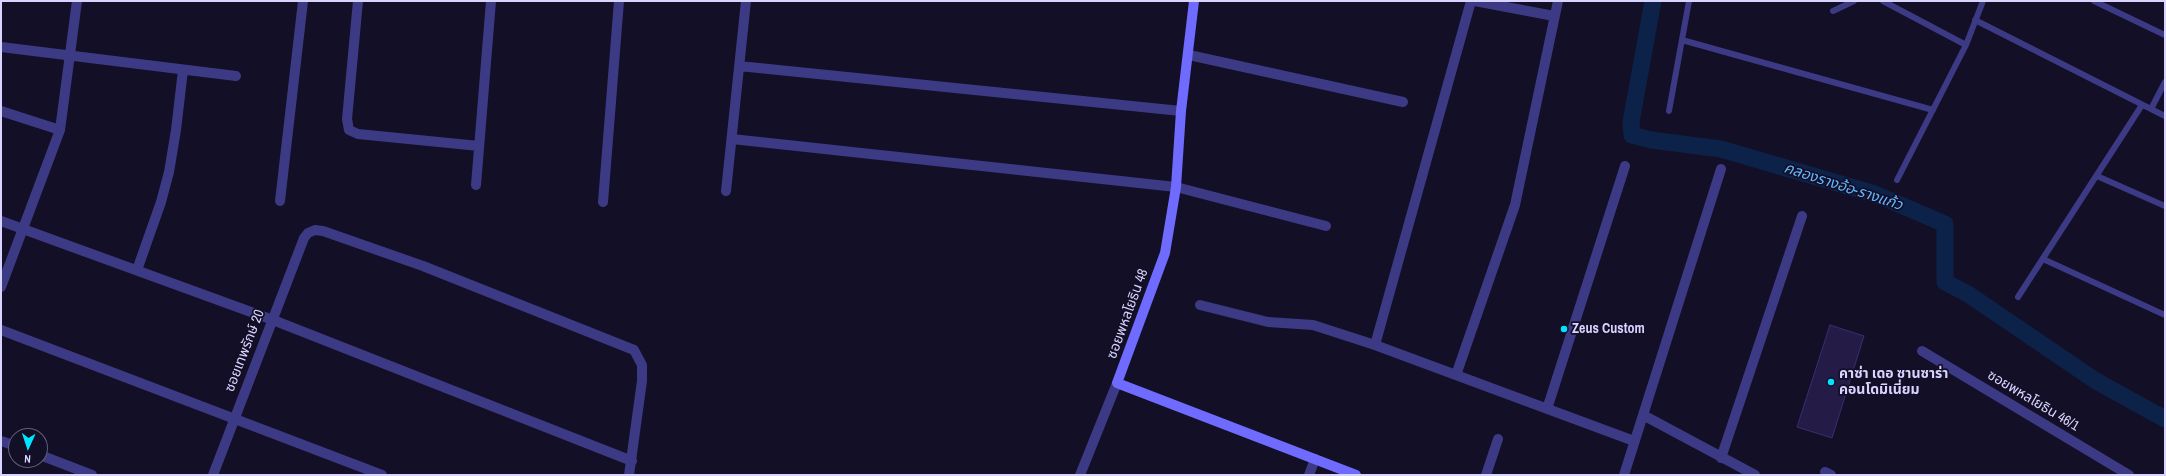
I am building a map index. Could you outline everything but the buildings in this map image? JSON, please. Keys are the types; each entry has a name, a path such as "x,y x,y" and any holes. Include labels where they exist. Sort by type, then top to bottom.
{"street":[{"path":"1,287 60,130 77,1"},
{"path":"280,201 303,1"},
{"path":"358,1 347,119 349,130 358,134 479,146"},
{"path":"476,185 491,1"},
{"path":"603,202 619,1"},
{"path":"726,191 746,1"},
{"name":"ซอยพหลโยธิน 48","path":"1117,383 1165,253 1176,187 1182,111 1194,1"},
{"path":"1375,344 1471,1"},
{"path":"1475,1 1554,16"},
{"path":"1456,374 1515,205 1558,1"},
{"path":"1,47 69,54 236,76"},
{"path":"1189,55 1403,102"},
{"path":"740,66 1182,111"},
{"path":"137,270 161,202 169,172 176,130 183,70"},
{"path":"1,111 60,130"},
{"path":"732,138 1176,187 1326,226"},
{"path":"1547,409 1625,166"},
{"path":"1624,475 1721,168"},
{"path":"1721,458 1802,216"},
{"path":"1,221 272,320 632,461 628,475"},
{"name":"ซอยเทพรักษ์ 20","path":"213,475 304,238 308,233 324,231 430,269 634,350 642,365 642,381 632,461"},
{"path":"1200,305 1268,322 1313,325 1375,344 1634,441"},
{"path":"1,330 382,475"},
{"name":"ซอยพหลโยธิน 46/1","path":"1922,351 2129,475"},
{"path":"1080,475 1117,383 1356,475"},
{"path":"1643,415 1755,475"},
{"path":"1486,475 1498,439"},
{"path":"48,458 92,475"},
{"path":"1309,475 1315,459"}],"lane":[{"path":"1669,111 1689,1"},
{"path":"1833,11 1854,1"},
{"path":"1883,1 1966,45"},
{"path":"1897,180 1966,45 1983,1"},
{"path":"2094,1 2165,35"},
{"path":"1975,20 2165,116"},
{"path":"1682,40 1933,110"},
{"path":"2151,109 2165,82"},
{"path":"2018,297 2098,176 2142,105"},
{"path":"2098,176 2165,206"},
{"path":"2043,259 2165,315"}],"waterway":[{"name":"คลองรางอ้อ-รางแก้ว","path":"1653,1 1631,122 1632,135 1651,140 1721,149 1875,194 1945,224 1945,282 1968,294 2096,381 2165,419"}],"place":[{"name":"Zeus Custom","path":"1564,329"},
{"name":"คาซ่า เดอ ซานซาร่า คอนโดมิเนี่ยม","path":"1831,382"}]}
